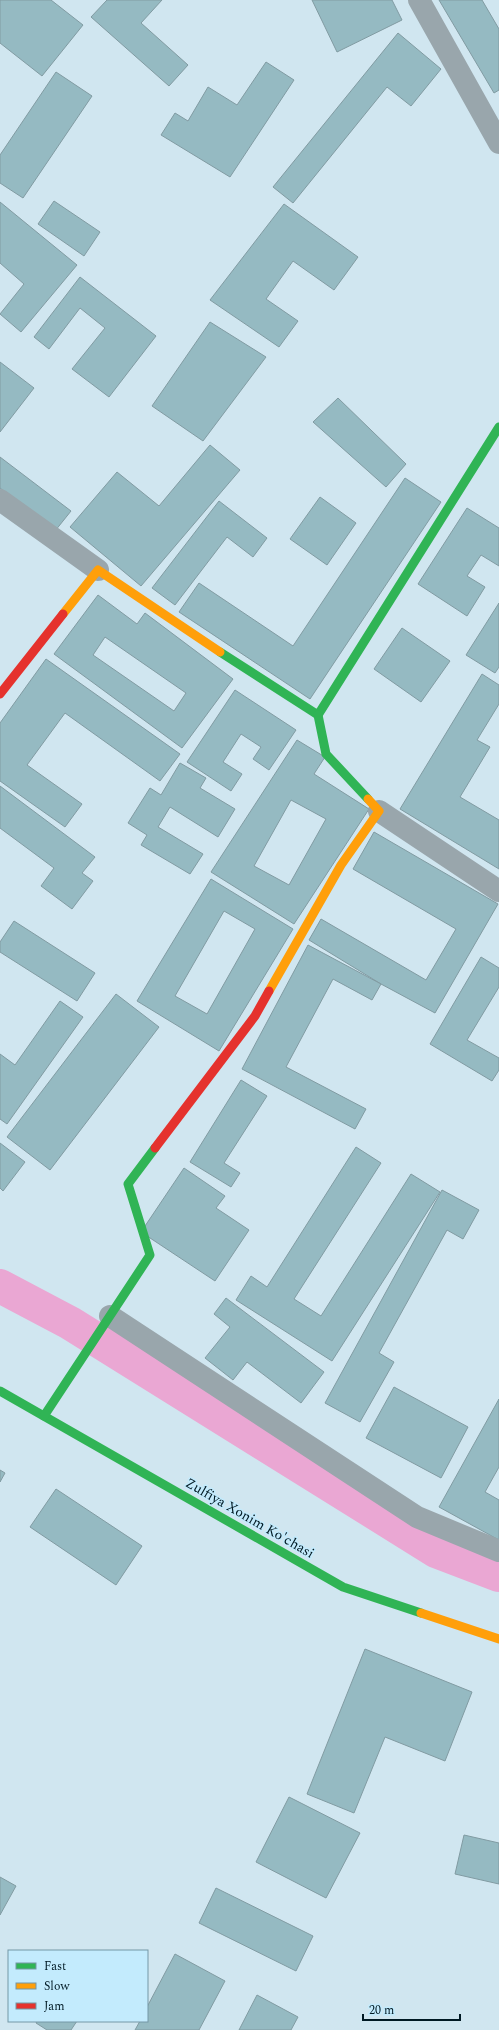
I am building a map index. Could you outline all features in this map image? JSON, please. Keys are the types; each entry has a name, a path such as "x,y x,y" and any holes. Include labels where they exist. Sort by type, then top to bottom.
{"street":[{"path":"419,0 499,143"},
{"path":"499,427 318,715 326,754 379,811 499,891"},
{"path":"0,500 98,570 288,697 318,715"},
{"path":"0,694 98,570"},
{"path":"44,1416 150,1255 128,1184 256,1016 341,865 379,811"},
{"path":"110,1316 417,1517 499,1551"},
{"name":"Zulfiya Xonim Ko'chasi","path":"0,1391 343,1587 499,1639"}],"building":[{"path":"0,0 51,0 83,25 42,76 0,43"},
{"path":"107,0 162,0 141,23 188,65 169,86 91,17"},
{"path":"312,0 392,0 402,20 337,52"},
{"path":"439,0 482,0 499,29 499,90 494,93"},
{"path":"398,33 441,69 411,106 387,87 293,203 273,187"},
{"path":"266,62 294,80 230,177 161,135 175,113 188,121 208,87 237,105"},
{"path":"56,72 92,96 23,198 0,183 0,155"},
{"path":"54,201 100,232 84,256 38,224"},
{"path":"0,202 77,265 21,332 0,314 24,284 0,263"},
{"path":"284,204 358,257 334,290 293,261 266,299 298,321 279,347 210,300"},
{"path":"80,277 156,336 109,397 72,369 105,328 80,308 49,349 34,337"},
{"path":"210,322 266,357 203,441 152,406"},
{"path":"0,362 34,388 0,432"},
{"path":"338,398 406,464 386,487 313,422"},
{"path":"210,445 240,470 141,586 70,527 117,472 159,506"},
{"path":"0,457 71,511 55,531 0,488"},
{"path":"405,478 441,502 310,699 179,612 199,583 293,646"},
{"path":"320,497 356,523 327,565 290,539"},
{"path":"219,501 267,538 253,557 227,537 175,605 152,588"},
{"path":"467,508 499,528 499,566 481,555 467,576 485,587 467,616 418,584"},
{"path":"98,595 137,624 145,613 233,679 182,748 54,654","holes":["105,637 186,693 174,711 93,655"]},
{"path":"499,603 499,667 495,673 466,655"},
{"path":"402,628 450,661 421,702 374,669"},
{"path":"46,659 180,754 160,781 65,713 27,765 82,804 65,827 0,781 0,723"},
{"path":"482,674 499,685 499,704 477,740 490,747 460,797 499,820 499,869 400,809"},
{"path":"235,690 296,730 269,770 253,759 261,747 241,734 223,762 242,774 231,791 187,762"},
{"path":"297,740 325,757 314,774 369,809 294,924 211,872","holes":["291,800 326,819 289,885 254,866"]},
{"path":"180,763 206,778 200,788 235,809 218,837 170,807 158,827 203,854 190,874 141,845 147,835 128,823 150,788 161,795"},
{"path":"0,786 95,857 82,873 93,881 72,909 41,886 54,868 0,828"},
{"path":"374,832 498,904 435,1013 381,984 309,940 321,919 426,980 456,929 353,869"},
{"path":"211,879 293,929 219,1051 137,1001","holes":["224,911 255,929 207,1014 175,996"]},
{"path":"14,921 95,973 77,1001 0,952 0,942"},
{"path":"308,945 381,984 372,1000 333,979 286,1067 366,1109 355,1129 242,1069"},
{"path":"481,957 499,968 499,987 467,1040 499,1058 499,1070 492,1081 430,1044"},
{"path":"116,994 159,1027 50,1170 7,1137"},
{"path":"60,1001 83,1017 7,1124 0,1119 0,1054 15,1065"},
{"path":"241,1080 267,1096 224,1163 240,1173 231,1187 190,1162"},
{"path":"0,1143 25,1162 3,1191 0,1188"},
{"path":"356,1147 381,1163 294,1299 321,1316 411,1174 440,1192 332,1361 236,1300 251,1276 267,1287"},
{"path":"184,1168 225,1196 216,1208 249,1230 215,1281 141,1232"},
{"path":"442,1190 479,1210 463,1239 447,1230 379,1353 394,1362 360,1422 325,1403"},
{"path":"226,1298 324,1372 301,1403 247,1362 233,1380 205,1358 230,1327 214,1314"},
{"path":"394,1387 468,1427 441,1478 366,1438"},
{"path":"499,1399 499,1467 485,1492 499,1500 499,1540 439,1507"},
{"path":"0,1470 5,1473 0,1482"},
{"path":"56,1489 142,1546 116,1585 30,1527"},
{"path":"365,1649 472,1692 445,1761 385,1737 354,1813 307,1794"},
{"path":"289,1797 360,1833 326,1898 256,1862"},
{"path":"464,1835 499,1843 499,1884 455,1874"},
{"path":"0,1877 16,1886 0,1915"},
{"path":"216,1888 313,1936 296,1971 199,1923"},
{"path":"175,1954 225,1981 199,2030 135,2030 139,2022 148,2022 148,2005"},
{"path":"257,1995 298,2017 291,2030 239,2030"},
{"path":"76,2022 71,2030 47,2030 36,2023"}],"waterway":[{"path":"0,1286 70,1323 436,1551 499,1575"}],"traffic: fast":[{"path":"220,652 318,715 499,427"},
{"path":"318,715 326,754 368,799"},
{"path":"44,1416 150,1255 128,1184 155,1148"},
{"path":"0,1391 343,1587 421,1613"}],"traffic: slow":[{"path":"63,614 98,570 220,652"},
{"path":"269,991 341,865 379,811 368,799"},
{"path":"421,1613 499,1639"}],"traffic: jam":[{"path":"0,694 63,614"},
{"path":"155,1148 255,1016 269,991"}]}
